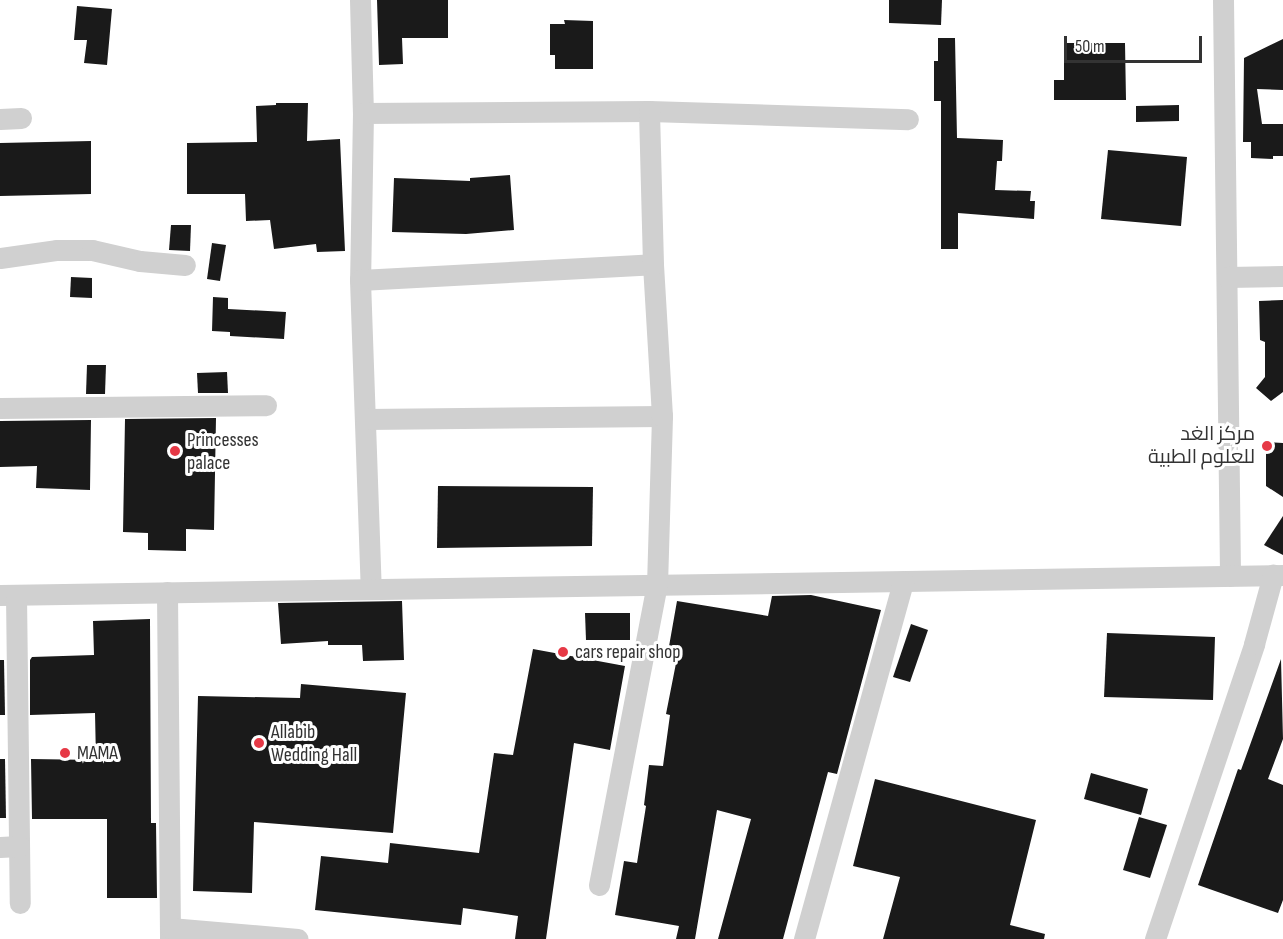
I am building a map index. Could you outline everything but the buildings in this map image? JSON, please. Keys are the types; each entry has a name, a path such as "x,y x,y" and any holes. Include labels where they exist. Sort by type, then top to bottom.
{"street":[{"path":"360,0 363,113 360,280 370,589"},
{"path":"1223,0 1230,576"},
{"path":"363,113 649,111 908,118"},
{"path":"599,885 657,585 662,416 653,264 649,111"},
{"path":"0,258 83,249 155,263 185,265"},
{"path":"360,280 653,264"},
{"path":"1227,277 1283,276"},
{"path":"0,408 266,405"},
{"path":"366,419 662,416"},
{"path":"20,903 10,846 8,595 1278,575 1155,939"},
{"path":"804,939 903,581"},
{"path":"167,592 170,933 298,939"}],"place":[{"name":"مركز الغد للعلوم الطبية","path":"1267,446"},
{"name":"Princesses palace","path":"175,451"},
{"name":"cars repair shop","path":"563,652"},
{"name":"Allabib Wedding Hall","path":"259,743"},
{"name":"MAMA","path":"65,753"}]}
